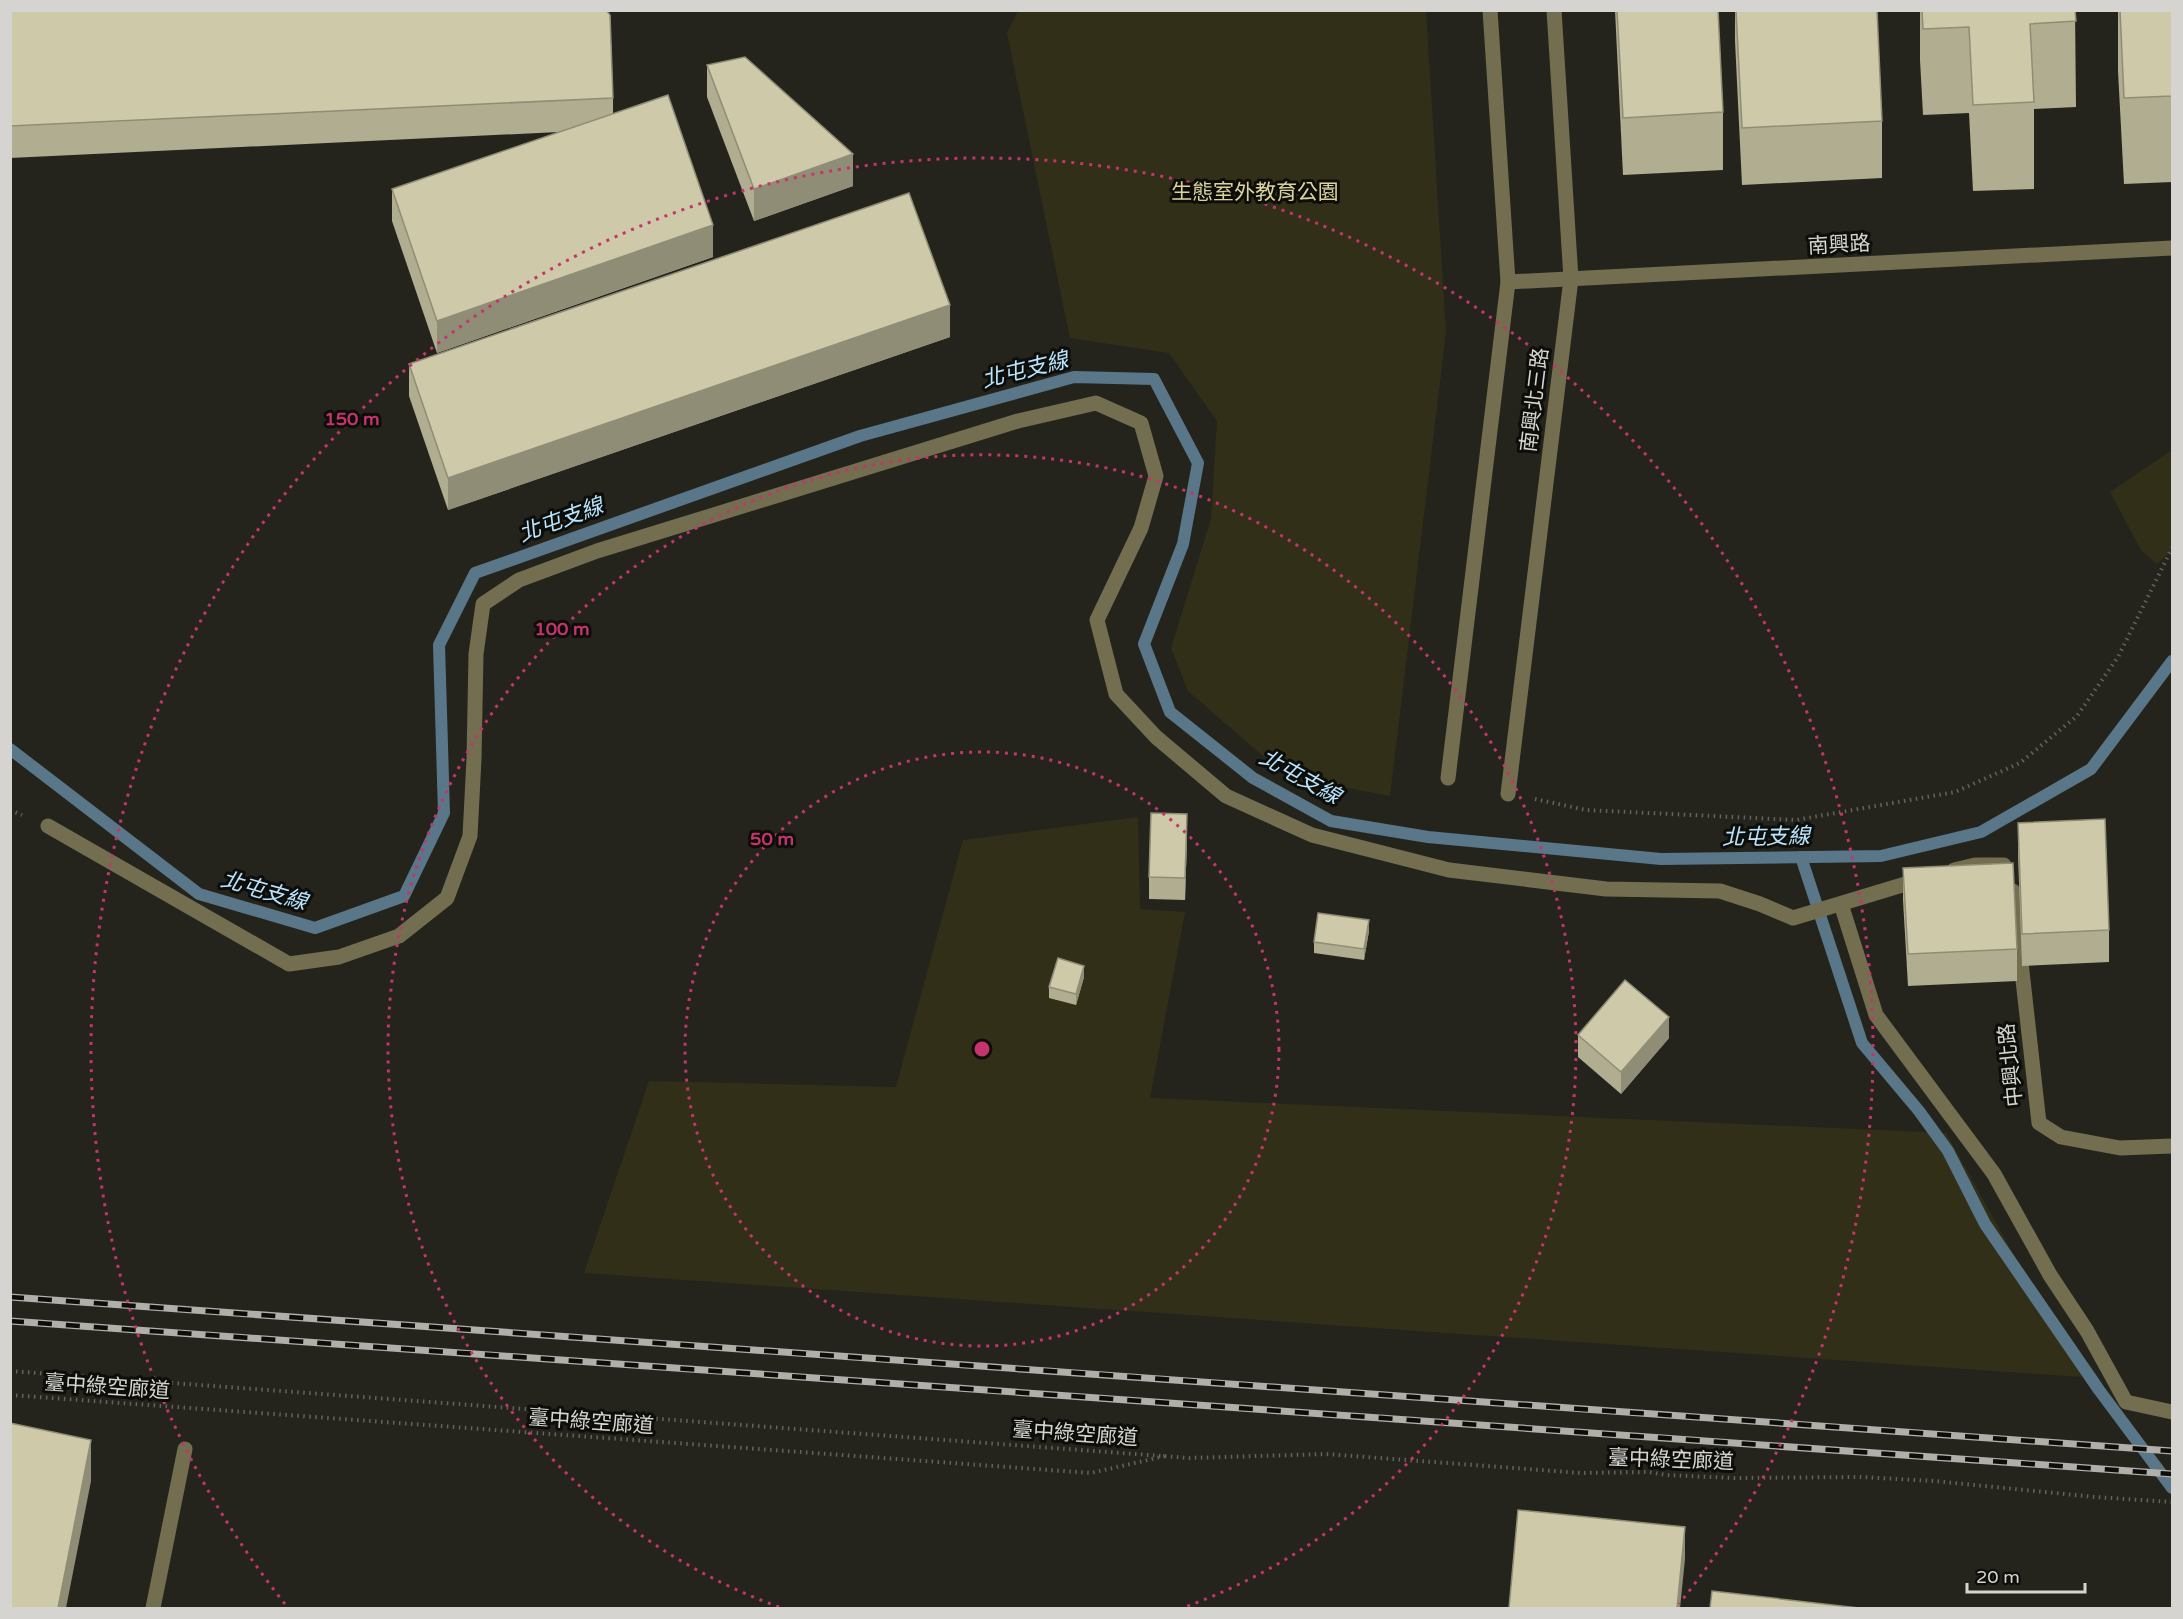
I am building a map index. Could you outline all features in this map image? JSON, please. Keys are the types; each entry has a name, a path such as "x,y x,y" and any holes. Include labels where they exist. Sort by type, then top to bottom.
{"street":[{"name":"南興北三路","path":"1448,778 1508,282 1490,10"},
{"name":"南興北三路","path":"1508,794 1571,279 1554,10"},
{"name":"南興路","path":"1508,282 2172,248"},
{"path":"48,826 289,964 339,957 399,936 447,898 470,836 476,654 483,604 519,580 597,551 1018,421 1096,403 1141,423 1156,476 1141,528 1097,620 1116,694 1156,737 1226,796 1311,835 1449,870 1606,889 1720,891 1793,918 1841,904 1875,1015 1994,1174 2050,1275 2087,1331 2126,1402 2172,1412"},
{"name":"中興北路","path":"1841,904 1915,880 1975,865 2010,865 2039,1123 2061,1137 2108,1146 2120,1148 2172,1146"},
{"path":"153,1608 185,1449"}],"path":[{"path":"1508,794 1586,810 1796,820 1955,792 2020,763 2077,716 2118,657 2172,548"},
{"name":"臺中綠空廊道","path":"10,1371 1189,1458 1326,1454 1581,1473 1649,1472 1666,1475 1735,1478 1861,1477 1934,1481 2172,1502"},
{"name":"臺中綠空廊道","path":"10,1395 1091,1473 1168,1455"}],"green space":[{"name":"生態室外教育公園","path":"1018,11 1426,11 1446,332 1390,796 1286,776 1188,691 1171,648 1211,519 1217,421 1169,353 1070,338 1007,33"},
{"path":"2172,450 2172,550 2157,564 2141,550 2110,492"},
{"path":"1138,817 1140,909 1185,912 1150,1098 1946,1133 2082,1377 584,1273 649,1081 896,1087 963,840"}],"building":[{"path":"10,10 606,10 610,15 613,98 10,126"},
{"path":"1617,10 1718,10 1723,112 1623,118"},
{"path":"1736,10 1877,10 1882,121 1742,128"},
{"path":"1922,10 2075,10 2076,21 2030,24 2034,102 1973,105 1969,27 1923,29"},
{"path":"2120,10 2172,10 2172,96 2124,98"},
{"path":"745,57 853,154 754,189 707,65"},
{"path":"668,95 713,225 437,321 392,189"},
{"path":"909,193 950,305 448,478 409,364"},
{"path":"1151,813 1187,814 1185,878 1149,877"},
{"path":"2105,819 2109,930 2022,934 2018,823"},
{"path":"2013,863 2017,949 1908,954 1903,868"},
{"path":"1318,913 1369,920 1364,949 1314,942"},
{"path":"1058,958 1084,966 1076,994 1049,987"},
{"path":"1625,980 1669,1017 1621,1072 1578,1035"},
{"path":"10,1423 91,1440 58,1608 10,1608"},
{"path":"1518,1510 1685,1527 1677,1608 1509,1608"},
{"path":"1712,1591 1859,1608 1710,1608"}],"waterway":[{"name":"北屯支線","path":"10,749 199,894 315,928 404,896 444,813 439,645 475,573 860,436 1074,377 1154,379 1198,463 1183,544 1144,644 1170,712 1253,778 1331,821 1428,837 1661,859 1881,856 1981,832 2091,769 2172,661"},
{"path":"1801,857 1862,1043 1919,1111 1948,1151 1985,1224 2099,1390 2172,1488"}],"railway":[{"path":"10,1297 2172,1451"},
{"path":"10,1321 2172,1474"}]}
